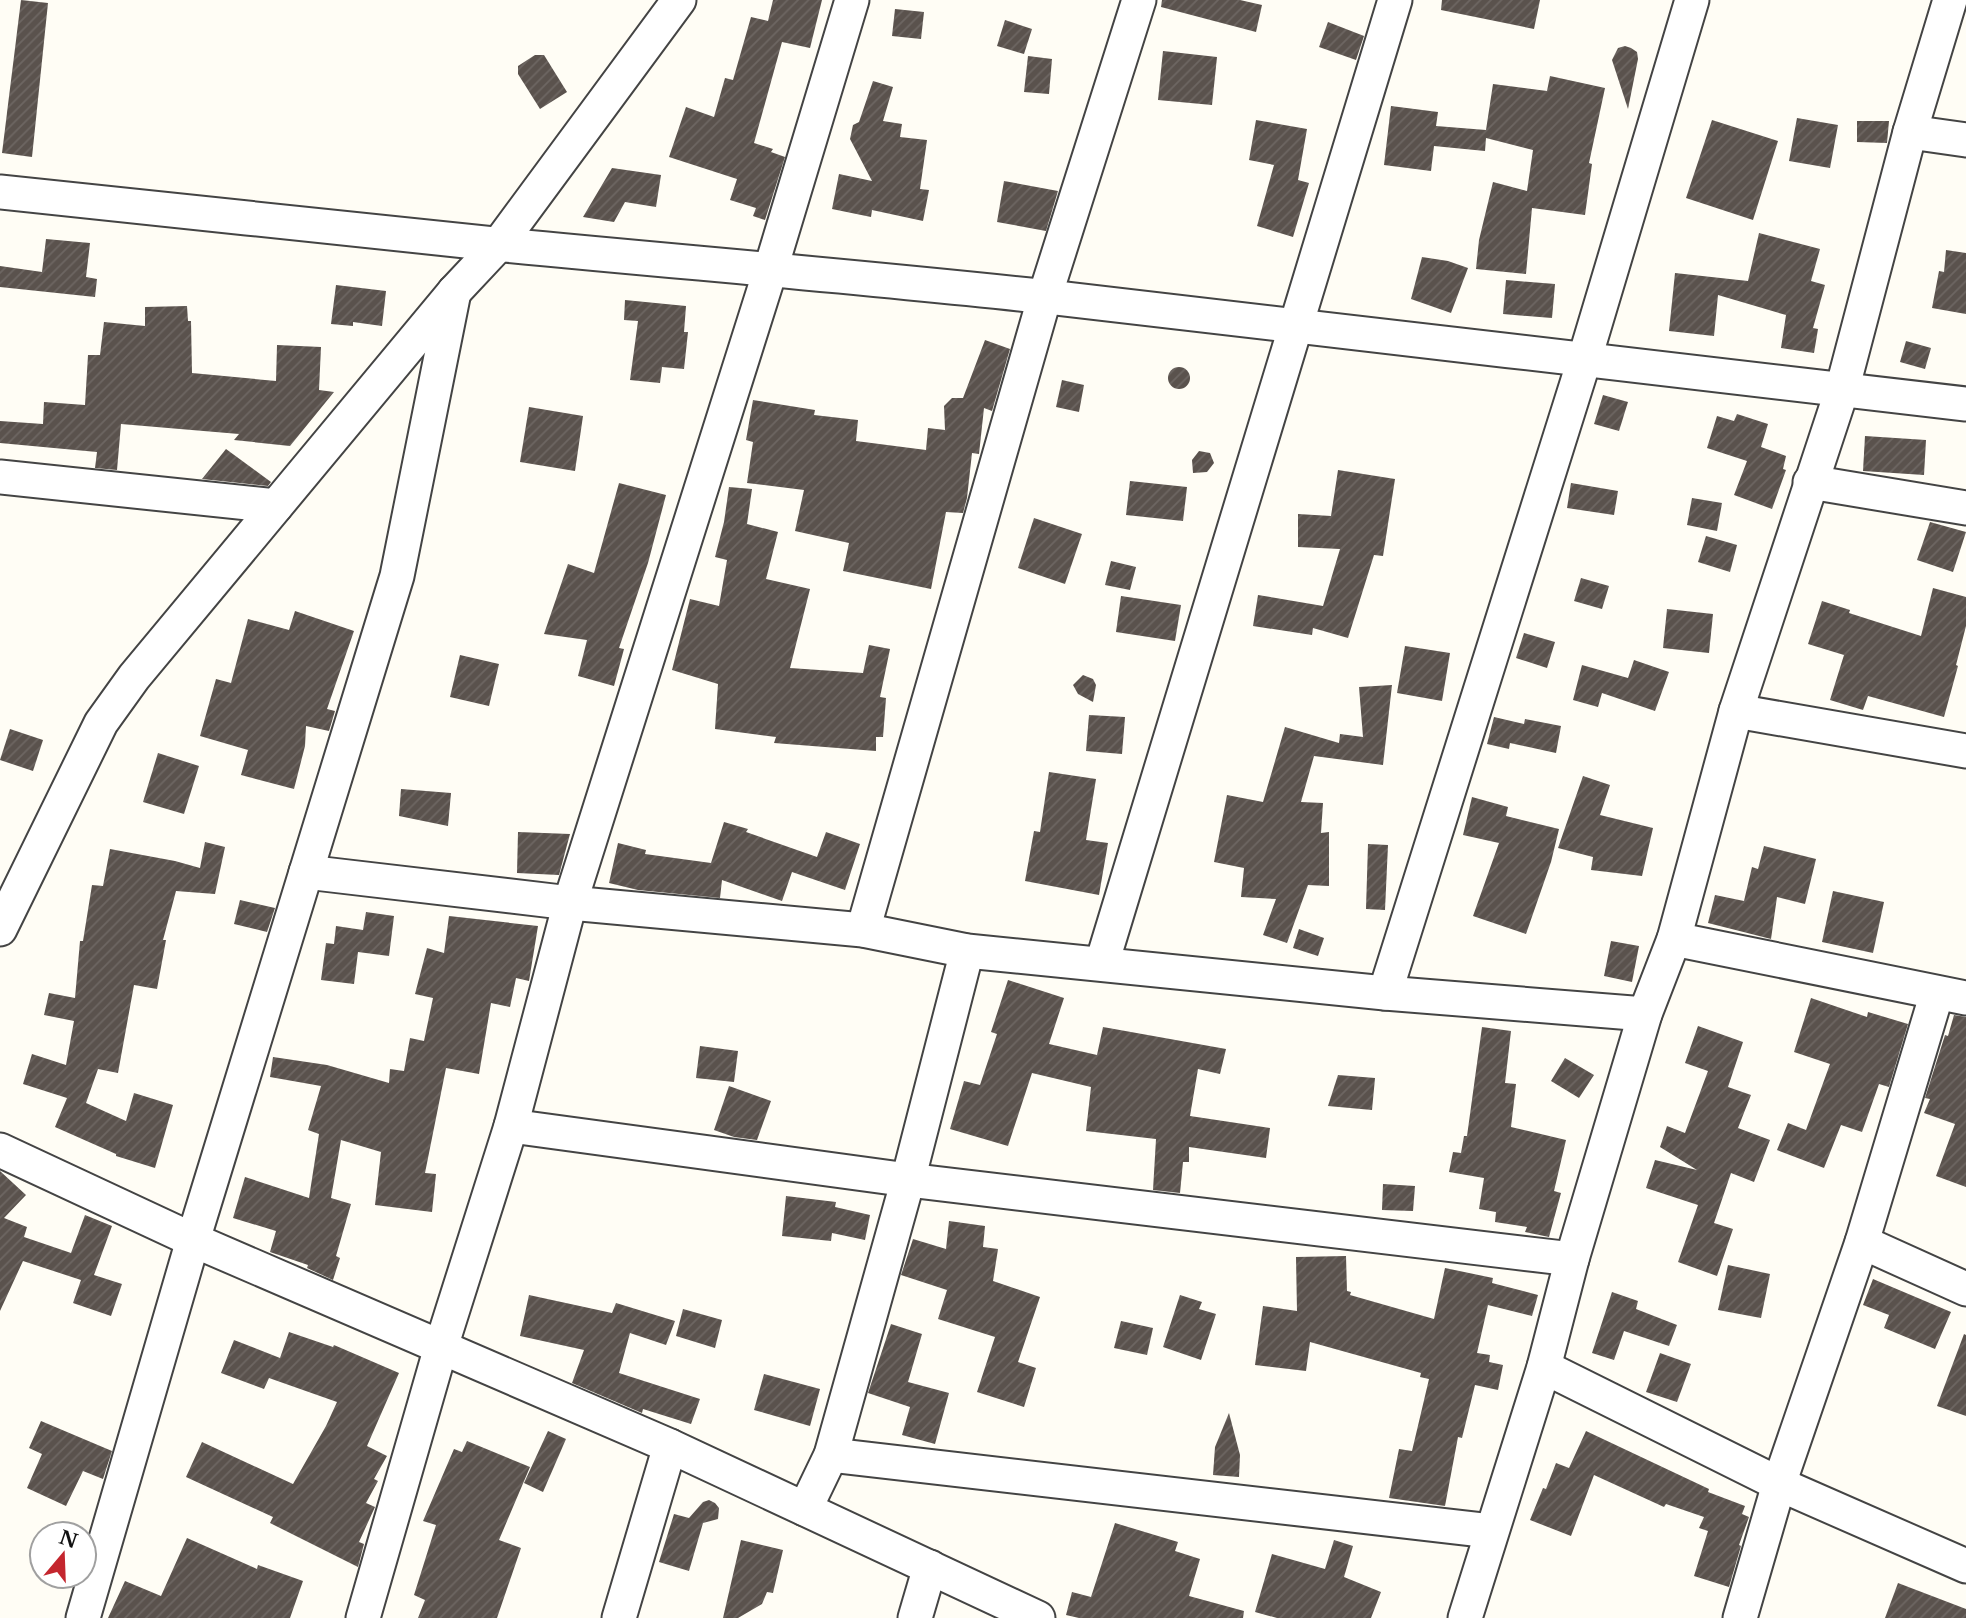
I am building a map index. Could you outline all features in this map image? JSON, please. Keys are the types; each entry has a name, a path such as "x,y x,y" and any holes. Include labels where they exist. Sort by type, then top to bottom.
{"street":[{"path":"0,929 101,723 134,677 454,292 499,244 679,0"},
{"path":"363,1618 441,1347 512,1126 570,903 771,268 852,0"},
{"path":"863,930 1045,296 1139,0"},
{"path":"1102,963 1395,0"},
{"path":"1385,993 1584,361 1692,0"},
{"path":"1465,1618 1544,1367 1572,1259 1646,1014 1674,939 1736,711 1842,390 1910,132 1950,0"},
{"path":"1910,132 1966,140"},
{"path":"0,191 499,244 1045,296 1966,404"},
{"path":"83,1618 193,1240 397,576 454,292"},
{"path":"0,477 276,506"},
{"path":"1811,482 1966,508"},
{"path":"1736,711 1966,751"},
{"path":"306,872 570,903 863,930 967,951 1385,993 1646,1014"},
{"path":"1674,939 1951,996 1862,1242 1780,1484 1740,1618"},
{"path":"806,1509 831,1455 908,1180 967,951"},
{"path":"512,1126 908,1180 1572,1259"},
{"path":"0,1150 193,1240 670,1446 1038,1618"},
{"path":"1862,1242 1966,1289"},
{"path":"1544,1367 1780,1484 1966,1566"},
{"path":"619,1618 670,1446"},
{"path":"831,1455 1491,1531"},
{"path":"915,1618 930,1567"}],"building":[{"path":"21,0 48,3 32,157 2,153"},
{"path":"773,0 822,0 810,48 782,42 754,143 773,149 771,152 785,157 765,220 753,216 756,208 730,200 737,179 669,157 686,107 714,117 725,78 733,80 751,17 768,21"},
{"path":"1162,0 1240,0 1262,5 1256,32 1161,7"},
{"path":"1442,0 1540,0 1534,29 1441,10"},
{"path":"895,9 924,12 921,39 892,36"},
{"path":"1005,20 1032,29 1024,54 997,46"},
{"path":"1328,22 1364,36 1356,60 1319,47"},
{"path":"1625,46 1637,52 1638,59 1628,109 1612,60 1618,48"},
{"path":"1163,51 1217,57 1212,105 1158,100"},
{"path":"535,55 544,55 567,92 540,109 518,74 518,66"},
{"path":"1028,56 1052,59 1049,94 1024,92"},
{"path":"1550,76 1605,88 1589,163 1592,164 1585,215 1532,208 1526,274 1476,269 1479,240 1493,182 1527,191 1533,150 1486,138 1485,151 1434,146 1431,171 1384,165 1391,106 1438,112 1436,126 1486,130 1493,84 1547,91"},
{"path":"873,81 893,87 883,121 902,124 900,137 927,140 920,189 929,190 923,221 872,210 871,217 832,209 839,174 872,181 850,139 853,125 859,122"},
{"path":"1797,118 1838,125 1830,168 1789,161"},
{"path":"1256,120 1307,129 1298,180 1309,183 1293,237 1257,226 1274,165 1249,160"},
{"path":"1712,120 1778,141 1753,220 1686,198"},
{"path":"1857,121 1889,121 1887,143 1857,142"},
{"path":"612,168 661,175 656,207 625,202 614,222 583,217"},
{"path":"1004,181 1058,191 1046,231 997,222"},
{"path":"1759,233 1820,249 1811,281 1825,285 1813,328 1818,329 1814,353 1781,348 1786,315 1718,295 1714,336 1669,331 1675,273 1748,281"},
{"path":"46,239 90,243 86,277 97,279 95,297 0,287 0,266 42,272"},
{"path":"1946,250 1966,253 1966,314 1932,308 1939,271 1944,272"},
{"path":"1422,257 1448,261 1468,268 1451,313 1411,299"},
{"path":"1506,280 1555,284 1552,318 1503,314"},
{"path":"336,285 386,291 382,326 353,322 353,326 331,324"},
{"path":"625,300 686,306 684,332 688,332 684,369 662,367 660,383 630,380 638,321 624,320"},
{"path":"187,306 188,321 191,321 192,373 276,381 277,345 321,347 319,390 334,392 290,446 234,440 239,434 121,424 117,470 95,468 97,452 0,443 0,421 43,424 44,402 85,405 88,355 100,355 104,322 145,326 145,307"},
{"path":"985,340 1010,349 992,411 984,408 979,454 972,453 963,513 946,512 931,589 843,571 849,543 795,531 804,490 747,483 753,442 746,440 753,400 815,410 814,415 858,420 856,441 926,450 928,428 945,430 944,406 952,398 963,398"},
{"path":"1906,341 1931,348 1925,369 1900,362"},
{"path":"1175,367 1183,367 1190,374 1190,382 1183,389 1175,389 1168,382 1168,374"},
{"path":"1062,380 1084,385 1079,412 1056,407"},
{"path":"1603,395 1628,402 1619,431 1594,424"},
{"path":"529,407 583,416 575,471 520,462"},
{"path":"1737,414 1768,424 1761,447 1786,456 1783,469 1786,470 1772,509 1734,495 1747,461 1707,448 1717,416 1734,421"},
{"path":"1865,436 1926,440 1924,475 1863,471"},
{"path":"226,449 271,482 268,486 202,479"},
{"path":"1199,451 1210,453 1214,463 1207,472 1193,473 1192,460"},
{"path":"1338,470 1395,479 1383,556 1374,555 1348,638 1313,628 1312,635 1253,626 1258,595 1323,606 1340,549 1298,547 1298,514 1331,516"},
{"path":"1130,481 1187,487 1183,521 1126,515"},
{"path":"619,483 666,495 648,563 619,648 624,649 614,686 578,676 587,640 544,634 568,564 594,573"},
{"path":"1571,483 1618,491 1614,515 1567,508"},
{"path":"729,487 752,489 747,524 778,532 766,579 810,589 790,668 863,673 869,645 890,649 880,697 886,698 883,737 876,737 876,751 774,743 776,737 715,729 718,684 672,670 690,599 719,606 727,560 715,557"},
{"path":"1692,498 1722,503 1717,531 1687,525"},
{"path":"1034,518 1082,534 1065,584 1018,568"},
{"path":"1930,522 1966,532 1953,572 1917,560"},
{"path":"1706,536 1737,545 1730,572 1698,562"},
{"path":"1111,561 1136,567 1130,590 1105,585"},
{"path":"1581,578 1609,586 1602,609 1574,601"},
{"path":"1933,588 1966,597 1966,626 1944,717 1868,696 1863,710 1830,700 1844,655 1808,644 1822,601 1850,610 1849,613 1921,636"},
{"path":"1121,596 1181,605 1175,641 1116,632"},
{"path":"1667,609 1713,614 1709,653 1663,648"},
{"path":"295,611 354,631 327,709 335,711 329,731 306,726 305,746 294,789 241,775 248,750 200,736 216,679 231,683 248,619 289,630"},
{"path":"1524,633 1555,642 1547,668 1516,658"},
{"path":"1405,646 1450,653 1442,701 1397,693"},
{"path":"460,655 499,664 489,706 450,697"},
{"path":"1634,660 1669,672 1655,711 1602,693 1598,707 1573,700 1582,665 1628,678"},
{"path":"1083,675 1093,679 1096,685 1093,702 1078,694 1073,685"},
{"path":"1392,685 1383,765 1314,756 1301,802 1323,803 1321,833 1329,832 1329,886 1308,885 1287,943 1263,935 1276,899 1241,897 1244,868 1214,862 1227,795 1263,802 1285,727 1339,743 1340,734 1363,737 1359,687"},
{"path":"1089,715 1125,717 1122,754 1086,751"},
{"path":"1494,717 1524,724 1525,719 1561,726 1556,753 1510,743 1509,749 1487,744"},
{"path":"10,729 43,740 33,771 0,760"},
{"path":"158,753 199,766 184,814 143,802"},
{"path":"1049,772 1096,779 1086,840 1108,843 1099,895 1025,881 1034,831 1040,832"},
{"path":"1583,776 1610,785 1600,815 1653,828 1642,876 1591,870 1593,857 1558,848"},
{"path":"401,789 451,793 448,826 399,816"},
{"path":"1472,797 1508,807 1506,816 1559,829 1551,862 1526,934 1473,916 1499,843 1463,835"},
{"path":"724,822 817,857 826,832 860,844 845,890 792,872 782,901 722,880 720,898 638,890 609,883 618,843 646,850 645,854 711,863"},
{"path":"518,832 570,834 559,875 517,873"},
{"path":"205,842 225,847 215,894 176,891 163,940 166,940 157,989 134,985 118,1073 98,1069 86,1103 126,1121 134,1093 173,1105 155,1168 116,1156 55,1127 67,1098 23,1084 32,1054 66,1065 74,1021 44,1015 49,993 75,998 80,941 83,941 92,885 103,886 110,849 200,868"},
{"path":"1368,844 1388,845 1385,910 1366,909"},
{"path":"1764,846 1816,859 1805,904 1777,897 1771,939 1708,923 1715,895 1744,901 1752,867 1758,869"},
{"path":"1833,891 1884,902 1873,953 1822,942"},
{"path":"240,900 275,908 267,932 234,924"},
{"path":"366,912 394,916 389,956 358,952 354,984 321,980 326,943 334,944 336,926 363,930"},
{"path":"449,916 538,926 529,981 516,978 510,1007 491,1003 479,1074 446,1068 425,1173 436,1174 432,1212 375,1205 381,1152 341,1140 331,1198 351,1204 336,1256 340,1258 333,1280 307,1268 308,1265 270,1252 276,1231 233,1218 245,1177 309,1198 319,1134 308,1130 321,1086 270,1077 273,1057 327,1065 389,1083 390,1069 404,1071 410,1038 424,1041 433,998 415,994 427,948 444,953"},
{"path":"1299,929 1324,938 1318,956 1293,948"},
{"path":"1611,941 1639,946 1632,982 1604,976"},
{"path":"1008,980 1064,998 1049,1044 1097,1055 1103,1027 1226,1049 1220,1074 1198,1069 1190,1116 1270,1128 1266,1158 1189,1147 1189,1162 1183,1162 1180,1193 1153,1190 1156,1139 1086,1131 1091,1087 1032,1073 1008,1146 950,1129 964,1081 980,1085 997,1034 991,1032"},
{"path":"1811,998 1867,1017 1868,1012 1908,1024 1889,1087 1879,1084 1862,1132 1841,1125 1824,1168 1777,1150 1788,1123 1806,1130 1830,1064 1794,1052"},
{"path":"1954,1015 1966,1017 1966,1187 1936,1176 1955,1124 1924,1113 1930,1099 1925,1098"},
{"path":"1698,1026 1743,1042 1728,1087 1751,1095 1738,1128 1770,1140 1754,1182 1731,1173 1714,1223 1733,1229 1717,1276 1678,1262 1698,1205 1646,1188 1655,1160 1697,1170 1660,1147 1667,1126 1685,1133 1708,1071 1685,1063"},
{"path":"1482,1027 1511,1031 1505,1083 1516,1084 1511,1127 1566,1140 1554,1191 1561,1193 1549,1237 1525,1232 1527,1227 1495,1222 1496,1212 1479,1209 1484,1178 1449,1172 1453,1152 1461,1153 1464,1136 1467,1136"},
{"path":"700,1046 738,1051 734,1082 696,1078"},
{"path":"1565,1058 1594,1075 1579,1098 1551,1081"},
{"path":"1338,1075 1375,1078 1372,1110 1328,1106"},
{"path":"729,1086 771,1101 757,1140 734,1137 714,1130"},
{"path":"0,1171 26,1195 4,1218 27,1227 24,1237 71,1253 85,1215 112,1226 94,1275 122,1284 111,1316 73,1303 81,1280 23,1261 0,1311"},
{"path":"1383,1184 1415,1186 1413,1211 1382,1210"},
{"path":"786,1196 836,1202 835,1207 870,1215 865,1240 832,1233 831,1241 782,1236"},
{"path":"949,1221 985,1226 983,1247 998,1249 993,1281 1040,1297 1018,1362 1036,1368 1024,1407 977,1392 995,1337 938,1319 947,1290 901,1275 913,1239 946,1249"},
{"path":"1346,1256 1347,1291 1351,1292 1350,1295 1434,1319 1445,1268 1493,1278 1492,1283 1538,1295 1532,1316 1488,1305 1477,1353 1490,1355 1489,1362 1503,1365 1498,1390 1475,1385 1462,1438 1458,1437 1445,1506 1389,1498 1399,1449 1412,1451 1429,1379 1420,1377 1421,1373 1310,1342 1306,1371 1255,1365 1263,1306 1297,1311 1296,1257"},
{"path":"1728,1265 1770,1274 1761,1318 1718,1310"},
{"path":"1873,1279 1951,1312 1935,1349 1884,1328 1889,1315 1863,1305"},
{"path":"1612,1292 1638,1301 1636,1309 1677,1325 1669,1346 1624,1331 1614,1360 1592,1353"},
{"path":"529,1295 612,1313 616,1303 675,1321 666,1345 630,1333 619,1373 700,1399 691,1424 643,1409 642,1413 572,1383 584,1350 520,1336"},
{"path":"1180,1295 1202,1302 1199,1309 1216,1314 1201,1360 1163,1347"},
{"path":"683,1309 722,1320 715,1348 676,1336"},
{"path":"1121,1321 1153,1328 1147,1355 1114,1348"},
{"path":"891,1324 922,1334 908,1382 949,1393 935,1444 902,1435 910,1407 868,1393"},
{"path":"289,1332 333,1347 334,1345 399,1373 367,1446 387,1456 374,1479 378,1481 366,1503 375,1507 359,1542 364,1544 358,1567 270,1523 273,1517 186,1477 202,1442 293,1484 337,1402 269,1378 264,1389 221,1373 234,1340 280,1358"},
{"path":"1964,1334 1966,1335 1966,1416 1937,1406"},
{"path":"1660,1353 1691,1364 1677,1402 1646,1392"},
{"path":"764,1374 820,1389 810,1426 754,1410"},
{"path":"1229,1413 1240,1455 1239,1477 1213,1475 1215,1447"},
{"path":"41,1421 112,1451 103,1479 83,1471 66,1506 27,1488 42,1454 29,1448"},
{"path":"548,1431 566,1439 543,1492 524,1483"},
{"path":"1586,1431 1709,1489 1708,1492 1745,1506 1742,1514 1749,1517 1729,1587 1694,1576 1708,1531 1699,1528 1704,1517 1666,1504 1664,1507 1594,1475 1571,1536 1530,1520 1556,1463 1569,1468"},
{"path":"467,1441 530,1467 499,1540 521,1548 497,1618 418,1618 425,1600 414,1595 436,1525 423,1521 454,1449 462,1452"},
{"path":"709,1500 719,1508 718,1519 703,1523 689,1571 659,1562 674,1514 689,1518 703,1502"},
{"path":"1115,1523 1178,1542 1175,1551 1200,1559 1189,1596 1244,1611 1243,1618 1079,1618 1066,1615 1072,1592 1091,1597"},
{"path":"187,1538 257,1569 258,1565 303,1581 290,1618 108,1618 125,1581 161,1596"},
{"path":"741,1540 783,1550 773,1593 767,1592 762,1604 738,1618 723,1618"},
{"path":"1334,1540 1353,1546 1344,1577 1381,1592 1371,1618 1277,1618 1255,1612 1272,1554 1325,1569"},
{"path":"1898,1583 1966,1609 1966,1618 1885,1618"}]}
